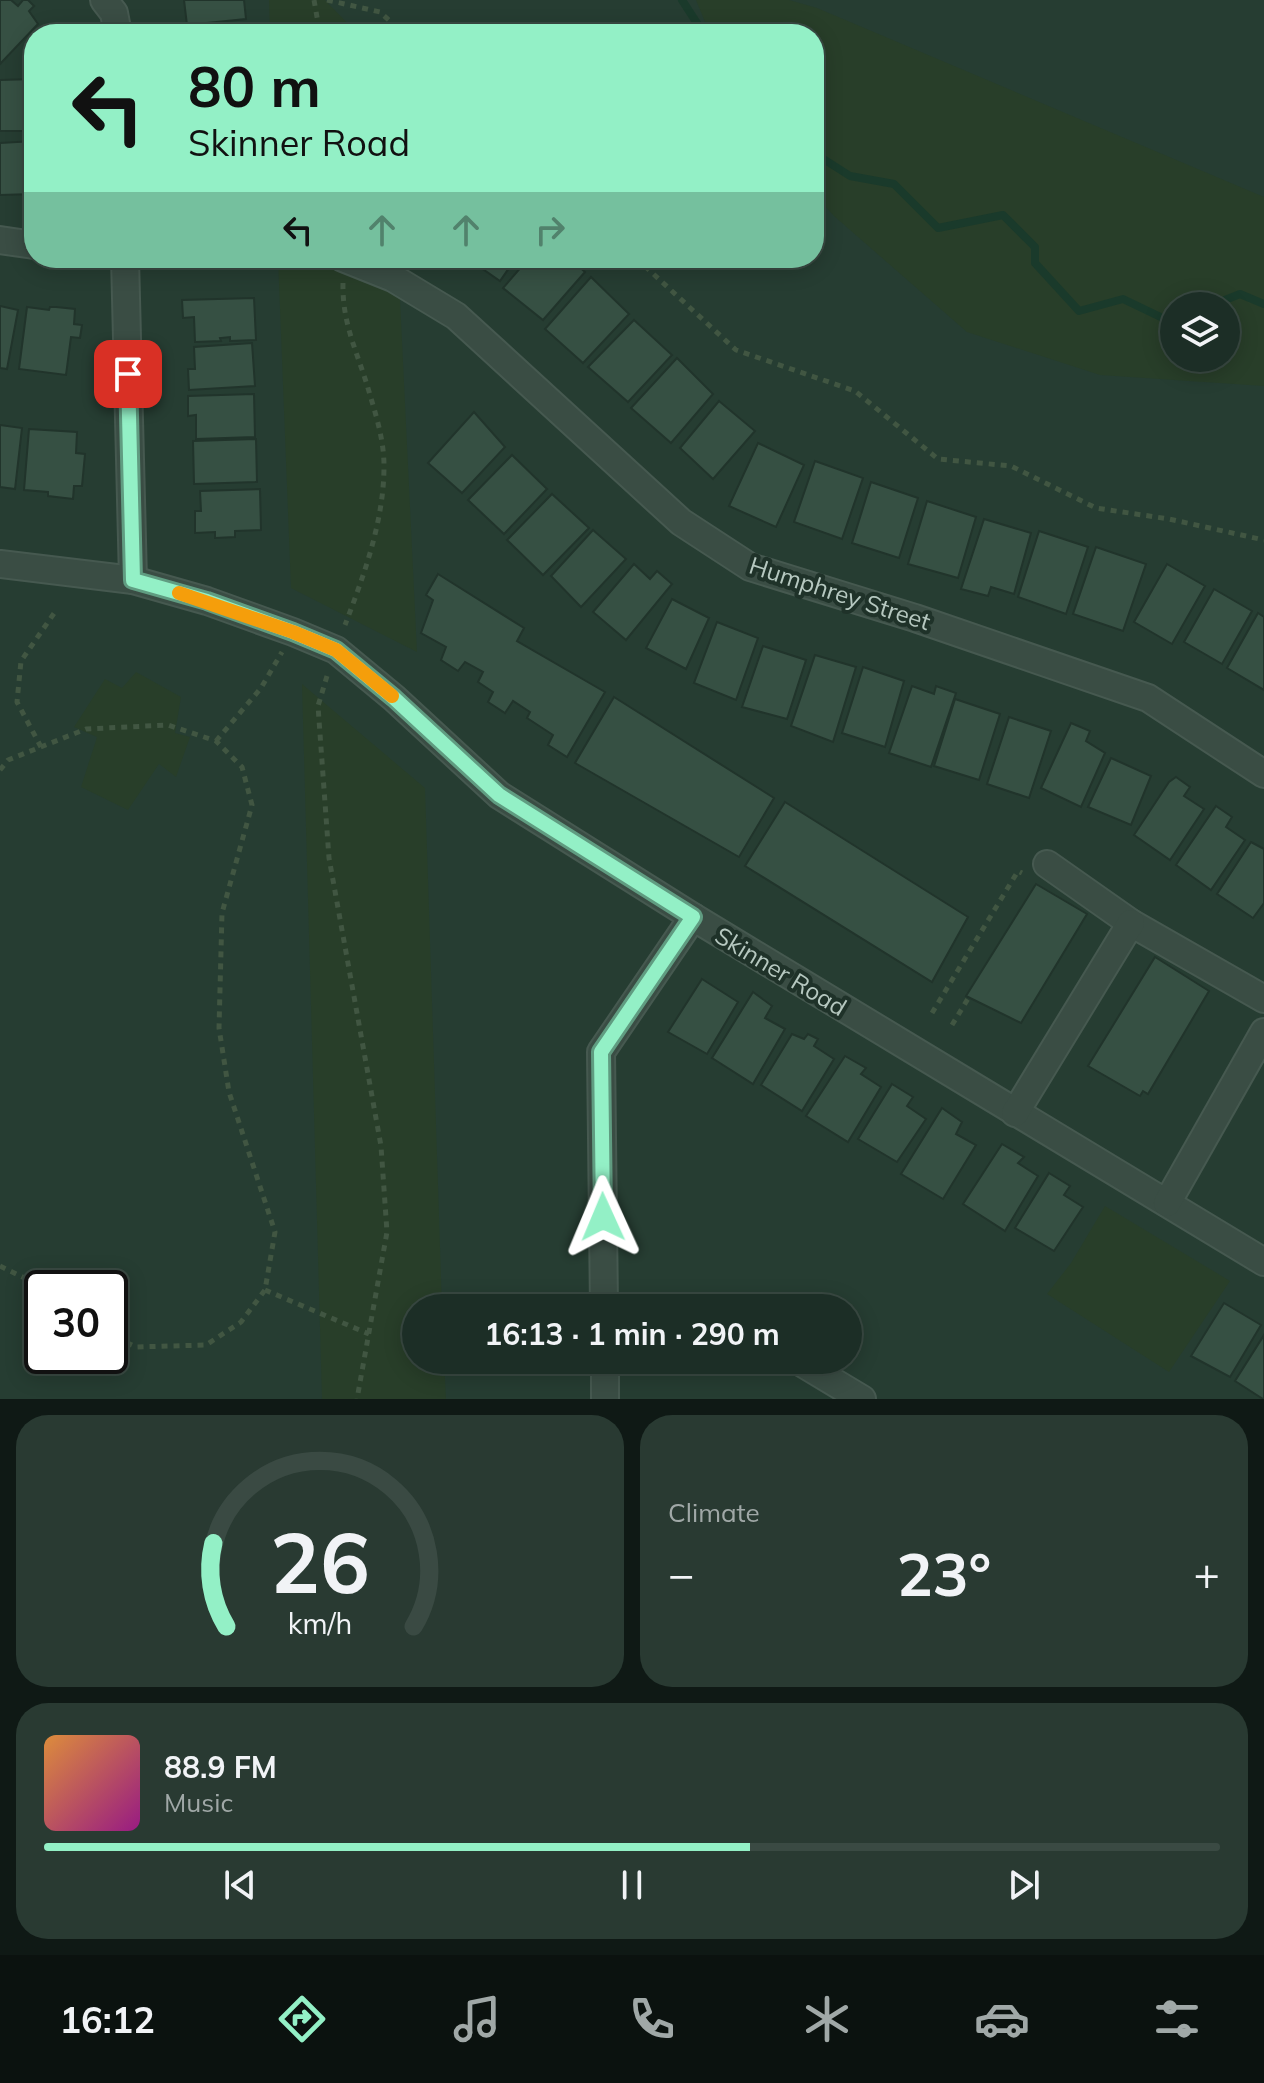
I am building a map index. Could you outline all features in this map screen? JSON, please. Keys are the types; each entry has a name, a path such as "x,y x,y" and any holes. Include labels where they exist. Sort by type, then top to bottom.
{"street":[{"path":"104,0 114,13 116,24"},
{"path":"0,240 24,244"},
{"path":"125,268 133,580"},
{"name":"Humphrey Street","path":"368,268 393,278 456,316 681,522 750,567 915,618 1148,698 1264,774"},
{"name":"Skinner Road","path":"0,564 133,580 207,601 336,650 394,698 499,795 693,917 1264,1262"},
{"path":"1047,864 1131,923 1264,999"},
{"path":"604,1294 601,1052 693,917"},
{"path":"1015,1113 1131,923"},
{"path":"1167,1203 1264,1032"},
{"path":"605,1374 605,1399"},
{"path":"820,1374 862,1399"}],"path":[{"path":"314,0 318,24"},
{"path":"327,0 380,12 393,24"},
{"path":"344,268 343,299 348,332 377,420 384,467 380,505 366,571 318,706 329,858 381,1146 387,1232 357,1399"},
{"path":"647,268 736,350 855,391 938,459 1011,466 1096,508 1169,519 1264,540"},
{"path":"41,747 17,702 21,661 57,609"},
{"path":"216,741 261,688 293,632"},
{"path":"0,770 8,760 86,729 168,725 216,741 242,767 252,805 222,913 219,1028 229,1092 275,1232 265,1290 241,1322 206,1345 136,1347 128,1343"},
{"path":"932,1013 1018,871"},
{"path":"952,1025 969,997"},
{"path":"0,1266 24,1278"},
{"path":"265,1290 369,1334"}],"green space":[{"path":"269,0 325,0 348,24 270,24"},
{"path":"696,0 789,0 817,8 1264,197 1264,386 1100,375 967,332 824,205 824,24 706,24"},
{"path":"278,268 398,268 417,652 291,588"},
{"path":"136,672 181,697 175,733 190,737 176,777 159,764 128,810 81,787 97,737 74,727 105,679 122,688"},
{"path":"302,684 425,788 442,1294 402,1294 402,1374 445,1374 446,1399 322,1399"},
{"path":"1105,1206 1230,1281 1169,1372 1047,1294 1071,1263"}],"building":[{"path":"0,0 11,0 18,6 23,0 28,0 34,6 29,11 38,24 24,24 24,39 0,64"},
{"path":"184,0 244,0 246,19 187,24"},
{"path":"24,79 24,131 0,131 0,80"},
{"path":"24,142 24,194 0,195 0,143"},
{"path":"481,268 509,268 500,281"},
{"path":"520,268 581,268 585,272 543,320 503,288"},
{"path":"591,277 629,314 583,363 545,329"},
{"path":"254,298 256,340 230,341 230,337 220,338 221,341 195,342 194,317 183,318 182,300"},
{"path":"0,306 18,310 7,369 0,368"},
{"path":"27,307 75,309 74,324 82,325 80,338 71,337 66,375 19,369"},
{"path":"634,320 672,355 628,402 588,367"},
{"path":"252,343 255,386 189,390 188,369 195,369 194,347"},
{"path":"677,358 713,394 671,443 631,408"},
{"path":"254,394 255,437 196,439 196,415 188,416 188,396"},
{"path":"719,401 755,431 713,479 680,448"},
{"path":"474,412 505,447 462,493 428,463"},
{"path":"0,425 22,428 15,489 0,487"},
{"path":"29,429 77,432 76,453 85,454 82,486 74,486 73,499 24,490"},
{"path":"256,439 257,482 194,484 193,441"},
{"path":"758,443 804,465 776,527 729,506"},
{"path":"512,455 547,489 504,534 468,500"},
{"path":"815,461 863,478 842,539 794,522"},
{"path":"871,482 918,498 899,558 852,543"},
{"path":"260,489 261,530 235,531 235,537 215,538 215,532 195,533 195,511 201,511 200,491"},
{"path":"552,494 589,528 543,575 507,540"},
{"path":"927,501 976,517 958,578 908,564"},
{"path":"984,519 1031,533 1014,594 991,587 988,596 961,589"},
{"path":"593,530 626,559 581,607 551,576"},
{"path":"1039,531 1088,547 1066,614 1018,597"},
{"path":"1096,547 1146,564 1123,631 1073,614"},
{"path":"634,564 650,579 657,571 672,584 626,640 593,612"},
{"path":"1167,564 1205,586 1172,644 1134,622"},
{"path":"438,574 524,628 517,641 605,692 567,757 548,745 553,735 527,718 530,712 513,701 505,713 488,702 493,692 478,682 483,672 465,662 458,671 441,660 446,647 421,633 433,600 426,595"},
{"path":"1214,589 1252,611 1222,664 1184,642"},
{"path":"672,599 709,618 686,669 646,648"},
{"path":"1258,613 1264,617 1264,690 1227,668"},
{"path":"717,622 758,638 736,700 694,683"},
{"path":"763,646 806,660 787,719 742,707"},
{"path":"815,655 856,667 833,742 791,726"},
{"path":"863,667 904,681 885,747 842,733"},
{"path":"912,686 934,694 936,686 956,693 931,767 889,753"},
{"path":"614,697 774,798 739,857 575,763"},
{"path":"955,699 1000,714 979,780 934,766"},
{"path":"1009,717 1051,731 1029,798 987,784"},
{"path":"1071,723 1090,731 1086,741 1105,753 1081,807 1041,788"},
{"path":"1111,758 1151,776 1131,825 1088,807"},
{"path":"1176,777 1190,787 1184,796 1204,809 1170,860 1134,835 1169,782"},
{"path":"785,802 968,917 932,982 745,866"},
{"path":"1216,806 1232,817 1226,827 1245,840 1211,890 1176,865"},
{"path":"1251,842 1264,849 1264,903 1253,918 1217,894"},
{"path":"1036,884 1087,914 1021,1023 966,996"},
{"path":"1155,957 1209,991 1148,1094 1143,1091 1140,1096 1088,1066"},
{"path":"702,979 738,1002 707,1054 668,1032"},
{"path":"753,992 772,1006 765,1018 785,1029 753,1084 712,1058"},
{"path":"792,1034 804,1039 808,1034 818,1039 814,1046 834,1059 802,1111 761,1085"},
{"path":"845,1056 866,1068 861,1074 881,1087 848,1142 806,1116"},
{"path":"892,1084 913,1097 907,1106 926,1119 897,1162 858,1139"},
{"path":"942,1108 962,1122 956,1134 976,1145 943,1199 901,1174"},
{"path":"1002,1144 1024,1157 1018,1163 1038,1176 1005,1231 963,1204"},
{"path":"1049,1173 1070,1186 1064,1195 1083,1207 1054,1251 1015,1228"},
{"path":"1224,1303 1261,1325 1230,1377 1191,1356"},
{"path":"1264,1335 1264,1399 1263,1399 1235,1381"}],"waterway":[{"path":"682,0 698,24"},
{"path":"824,159 850,176 894,184 938,228 1003,215 1035,247 1035,263 1079,311 1123,299 1160,317"},
{"path":"1240,294 1264,304"}],"slow traffic":[{"path":"179,593 336,650 392,696"}],"route":[{"path":"128,374 133,580 207,601 336,650 394,698 499,795 693,917 601,1052 603,1217"}]}
